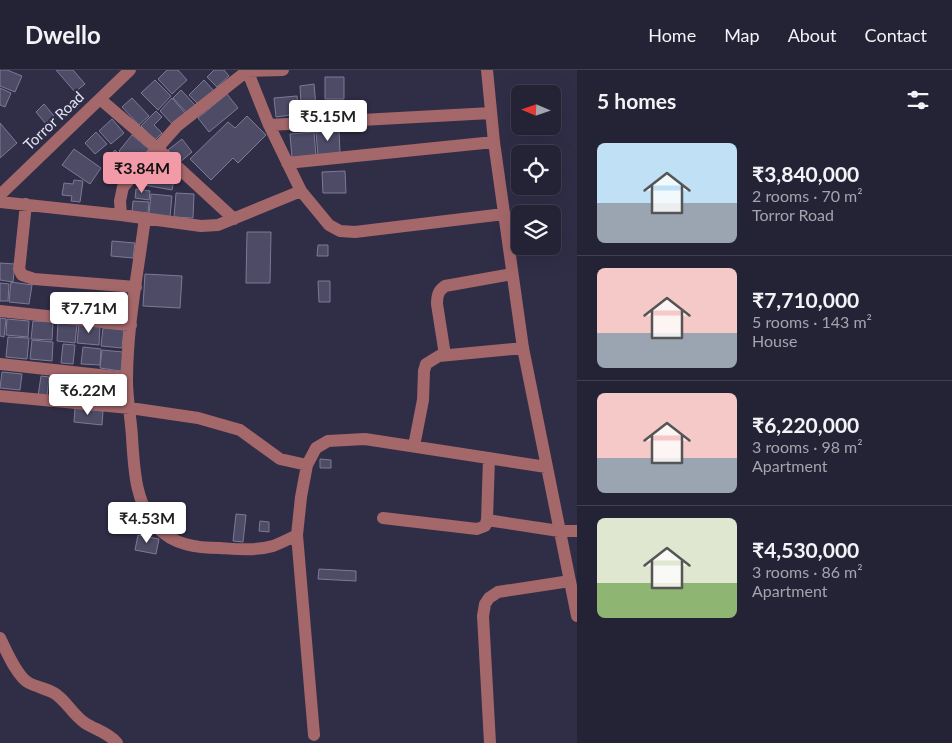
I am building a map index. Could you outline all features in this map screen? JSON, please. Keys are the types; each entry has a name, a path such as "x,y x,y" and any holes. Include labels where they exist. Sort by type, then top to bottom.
{"street":[{"name":"Torror Road","path":"0,195 130,70"},
{"path":"121,215 120,201 123,187 177,126 247,71 283,70"},
{"path":"487,70 494,142 523,348 577,615"},
{"path":"247,71 269,125 301,191 329,225 340,231 355,232 504,214"},
{"path":"100,99 157,148 234,219"},
{"path":"269,125 491,113"},
{"path":"287,163 494,142"},
{"path":"0,202 201,226 218,225 301,191"},
{"path":"26,204 20,261 22,275 34,279 136,287"},
{"path":"146,218 130,325 127,378 135,477 141,500 157,528 185,545 248,549 272,546 297,535"},
{"path":"446,355 438,304 438,296 441,289 446,286 512,274"},
{"path":"0,311 130,325"},
{"path":"414,446 423,400 426,364 439,356 523,348"},
{"path":"0,364 127,378"},
{"path":"0,396 130,408 198,418 240,430 280,459 308,465"},
{"path":"314,735 297,535 301,497 308,465 316,448 328,441 365,439 546,467"},
{"path":"383,518 477,529 484,526 487,520 488,458"},
{"path":"487,520 559,531 577,531"},
{"path":"490,743 483,634 485,604 489,598 498,592 570,581"},
{"path":"0,638 13,663 26,682 54,693 75,716 93,728 108,734 117,743"}],"building":[{"path":"0,70 7,70 22,76 15,92 0,86"},
{"path":"56,70 73,70 85,84 75,92"},
{"path":"167,70 178,70 187,80 172,94 158,79"},
{"path":"214,70 224,70 229,76 217,87 207,77"},
{"path":"325,77 344,77 344,99 325,99"},
{"path":"155,80 171,96 158,110 141,93"},
{"path":"204,80 214,91 199,105 189,95"},
{"path":"314,84 317,118 302,119 300,86"},
{"path":"0,88 11,93 5,107 0,105"},
{"path":"181,90 195,105 187,113 173,98"},
{"path":"227,94 238,108 209,132 198,118"},
{"path":"297,96 299,114 276,117 274,98"},
{"path":"132,98 149,116 139,125 122,107"},
{"path":"172,98 185,113 173,125 160,111"},
{"path":"44,104 54,116 46,124 36,112"},
{"path":"156,111 162,117 154,125 162,133 155,140 141,126"},
{"path":"247,116 266,135 238,163 233,158 211,180 190,159 228,122 235,128"},
{"path":"112,119 124,133 111,144 99,131"},
{"path":"0,123 17,143 0,158"},
{"path":"339,130 340,153 318,155 316,132"},
{"path":"96,132 107,144 95,154 85,143"},
{"path":"314,132 316,156 292,158 290,134"},
{"path":"132,135 149,149 135,165 119,151"},
{"path":"182,139 192,152 179,163 168,150"},
{"path":"74,149 101,168 90,184 62,165"},
{"path":"115,150 132,167 120,179 103,162"},
{"path":"149,160 165,164 163,173 175,175 172,190 144,185"},
{"path":"345,171 346,193 323,193 322,172"},
{"path":"74,180 83,181 80,202 71,201 72,196 62,195 64,183 73,184"},
{"path":"136,189 150,191 149,200 135,198"},
{"path":"176,193 194,194 193,218 174,217"},
{"path":"151,194 172,196 170,217 149,214"},
{"path":"133,201 149,202 148,213 132,212"},
{"path":"247,232 271,232 270,283 246,283"},
{"path":"112,241 135,243 133,258 111,256"},
{"path":"318,245 328,245 328,256 317,256"},
{"path":"0,263 15,264 13,282 0,280"},
{"path":"145,274 182,276 180,308 143,306"},
{"path":"318,281 330,281 330,302 319,302"},
{"path":"11,282 32,285 29,304 9,302"},
{"path":"0,283 9,284 8,301 0,301"},
{"path":"0,318 6,319 4,337 0,336"},
{"path":"7,319 29,321 28,337 6,335"},
{"path":"33,321 53,322 52,340 31,339"},
{"path":"58,322 77,324 75,343 57,341"},
{"path":"79,323 100,325 99,345 77,343"},
{"path":"103,328 124,330 122,348 101,346"},
{"path":"8,337 29,338 27,359 6,357"},
{"path":"32,340 53,342 52,361 30,359"},
{"path":"63,344 75,345 73,364 61,363"},
{"path":"83,347 101,349 100,365 81,364"},
{"path":"102,350 123,352 121,371 100,368"},
{"path":"2,372 22,374 20,390 0,388"},
{"path":"83,375 97,376 95,400 81,399"},
{"path":"41,376 49,377 47,397 38,396"},
{"path":"75,408 103,411 102,425 74,422"},
{"path":"320,459 331,460 331,468 320,468"},
{"path":"236,514 246,515 243,542 233,541"},
{"path":"260,521 269,522 269,532 259,531"},
{"path":"138,535 159,539 156,554 135,550"},
{"path":"319,569 356,571 356,581 318,579"}]}
